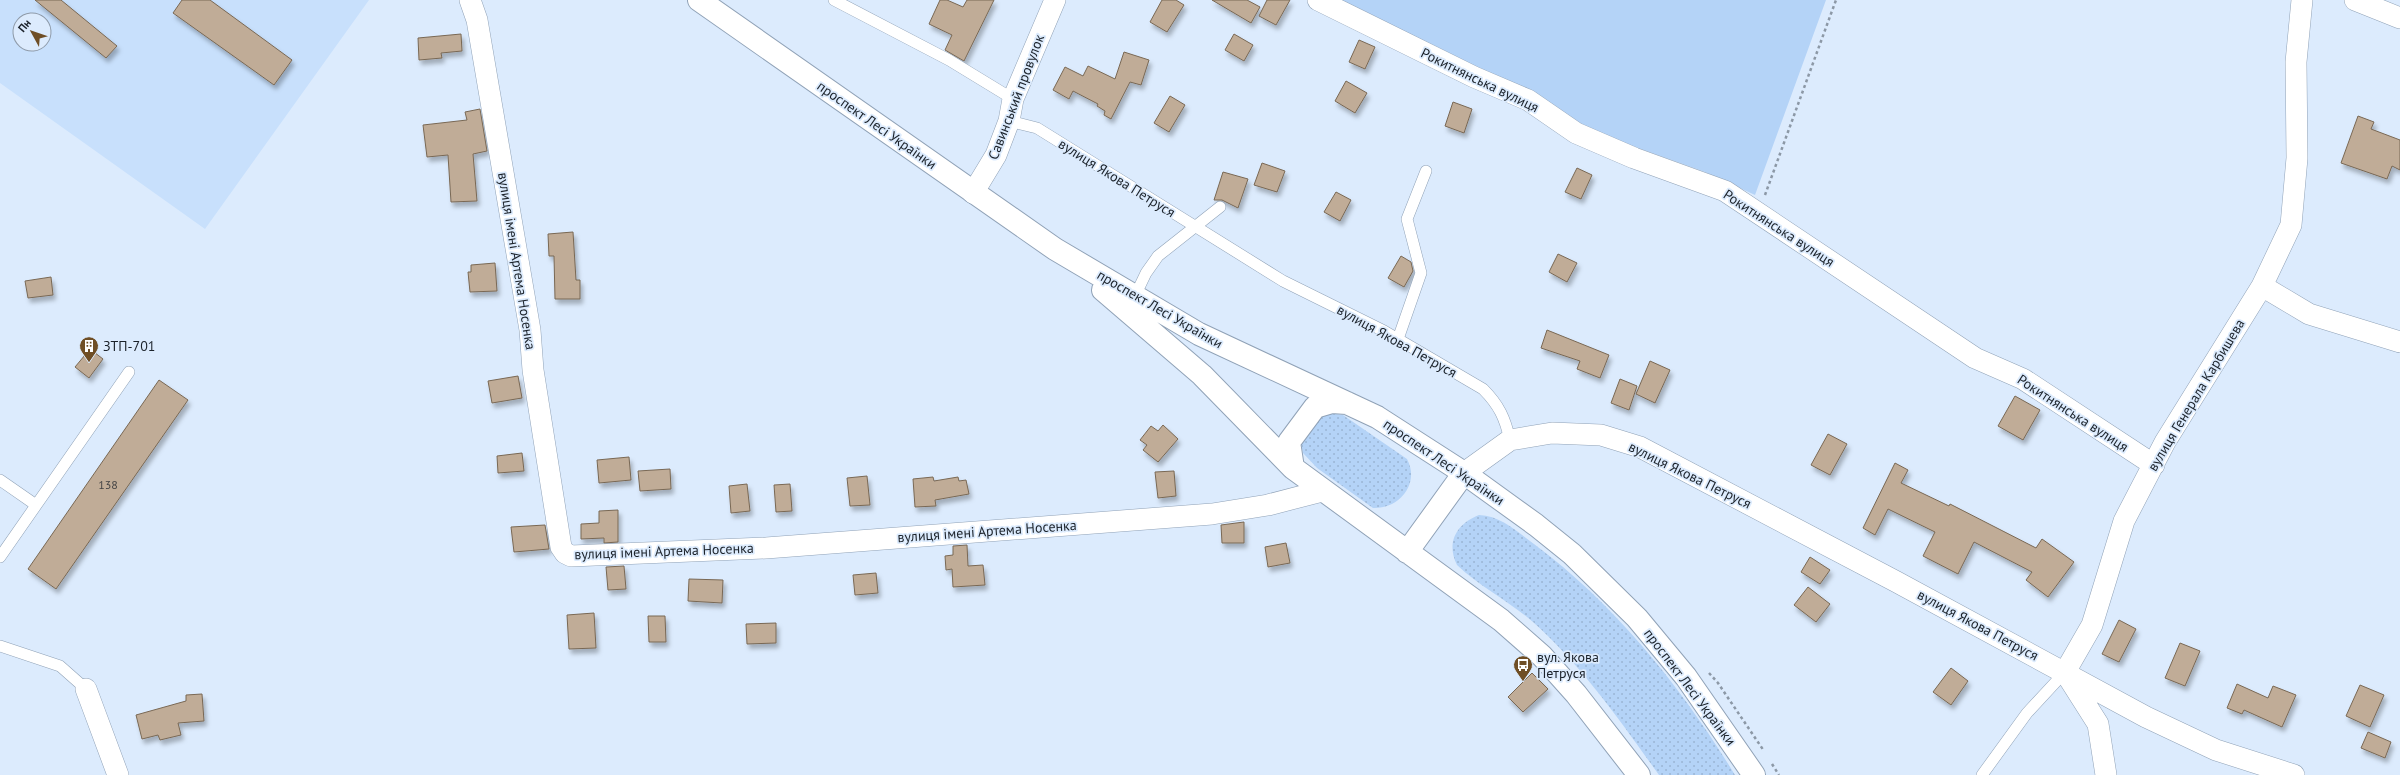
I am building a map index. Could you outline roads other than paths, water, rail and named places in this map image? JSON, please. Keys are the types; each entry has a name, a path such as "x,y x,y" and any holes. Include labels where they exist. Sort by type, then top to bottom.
{"street":[{"name":"вулиця імені Артема Носенка","path":"470,0 477,20 480,35 530,330 533,370 561,547 565,553 571,556 766,548 1212,514 1268,505 1322,491"},
{"name":"проспект Лесі Українки","path":"699,0 1055,249 1219,345 1353,404 1384,421 1464,472 1572,554 1610,590 1669,656 1754,775"},
{"name":"Савинський провулок","path":"973,193 996,155 1008,120 1013,99 1055,0"},
{"name":"Рокитнянська вулиця","path":"1318,0 1474,77 1528,100 1576,133 1634,158 1725,191 1975,358 2023,379 2154,465"},
{"name":"вулиця Генерала Карбишева","path":"2065,672 2092,625 2124,521 2165,442 2262,286 2291,225 2297,158 2296,62 2302,0"},
{"path":"2355,0 2400,18"},
{"name":"проспект Лесі Українки","path":"1055,249 1197,370 1293,468 1322,491 1501,620 1542,656 1576,694 1639,775"},
{"path":"2262,286 2309,314 2400,342"},
{"path":"1293,468 1289,442 1315,407 1332,402 1353,404"},
{"name":"вулиця Якова Петруся","path":"1510,440 1552,433 1601,435 1640,447 2065,672 2146,718 2216,750 2294,775"},
{"path":"1407,552 1464,472 1510,440"},
{"path":"2065,672 2098,724 2106,775"},
{"path":"86,689 118,775"}],"lane":[{"path":"834,0 949,60 1013,99"},
{"name":"вулиця Якова Петруся","path":"1008,120 1037,128 1283,281 1398,339 1483,389 1496,402 1504,416 1510,440"},
{"path":"1398,339 1421,273 1407,219 1426,171"},
{"path":"1135,296 1146,273 1158,256 1220,207"},
{"path":"0,557 129,372"},
{"path":"0,480 36,505"},
{"path":"0,646 60,666 86,689"},
{"path":"1982,775 2027,713 2065,672"}],"place":[{"name":"ЗТП-701","path":"89,363"},
{"name":"вул. Якова Петруся","path":"1523,682"}]}
